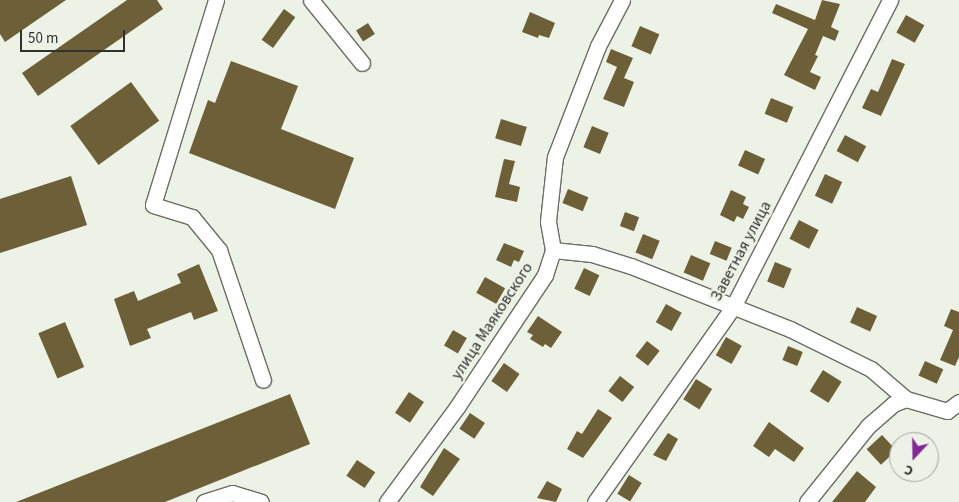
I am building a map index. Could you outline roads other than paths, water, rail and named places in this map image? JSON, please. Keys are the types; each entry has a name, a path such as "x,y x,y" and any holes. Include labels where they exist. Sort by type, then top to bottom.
{"street":[{"path":"216,0 153,205 192,217 219,250 263,380"},
{"path":"311,0 362,63"},
{"name":"улица Маяковского","path":"387,502 457,407 545,275 553,250 548,221 555,157 598,46 622,0"},
{"name":"Заветная улица","path":"595,502 733,307 890,0"},
{"path":"553,250 592,254 733,307 848,357 886,380 906,399 948,411 959,402"},
{"path":"807,502 868,426 893,404 906,399"},
{"path":"204,502 232,492 261,502"}]}
